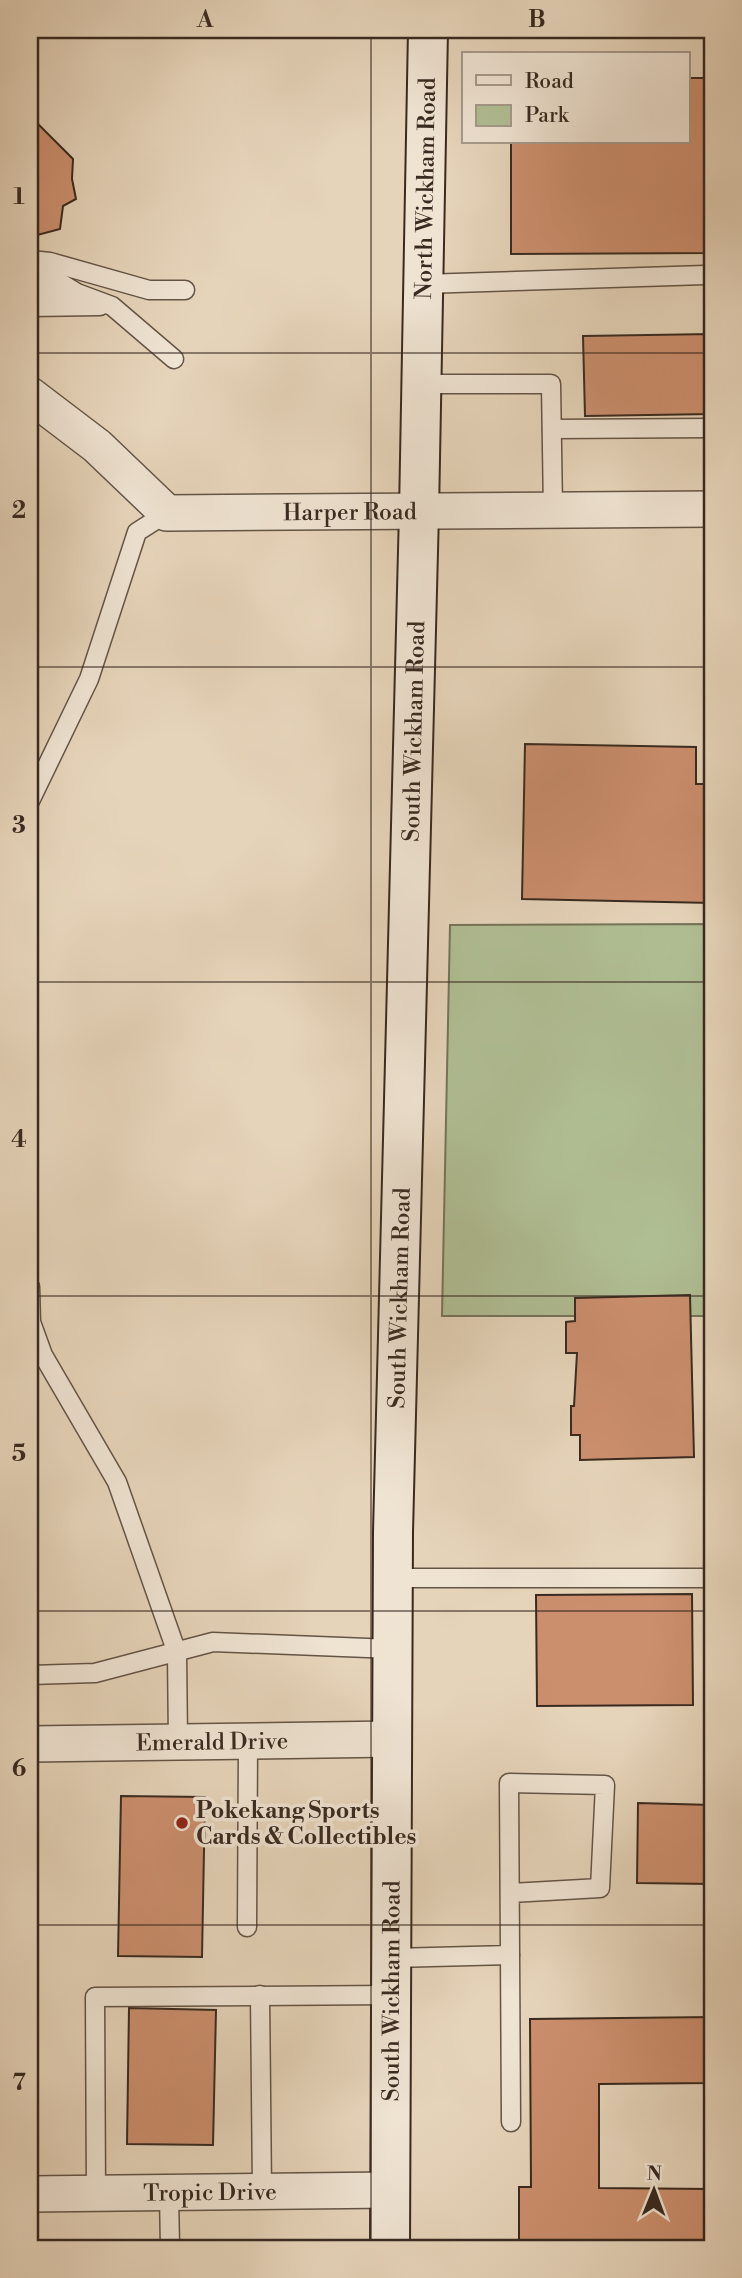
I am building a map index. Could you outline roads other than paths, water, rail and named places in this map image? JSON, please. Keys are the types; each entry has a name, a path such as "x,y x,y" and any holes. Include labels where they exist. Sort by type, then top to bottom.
{"main road":[{"name":"North Wickham Road","path":"421,365 428,30"},
{"name":"South Wickham Road","path":"390,2248 393,1578 421,365"}],"street":[{"path":"30,395 97,446 167,513"},
{"name":"Harper Road","path":"167,513 712,509"},
{"name":"Emerald Drive","path":"30,1744 393,1739"},
{"name":"Tropic Drive","path":"30,2194 391,2190"}],"lane":[{"path":"30,253 79,264 97,275"},
{"path":"30,260 50,262 149,290 186,290"},
{"path":"423,284 705,275"},
{"path":"30,278 54,279 77,293 113,306 174,359"},
{"path":"30,292 77,293"},
{"path":"30,307 113,306"},
{"path":"421,365 551,384 553,510"},
{"path":"552,429 712,428"},
{"path":"30,802 89,679 137,532 167,513"},
{"path":"30,1287 31,1322 43,1356 117,1482 177,1653 178,1742"},
{"path":"393,1578 712,1578"},
{"path":"30,1675 94,1673 214,1642 393,1649"},
{"path":"247,1927 248,1742"},
{"path":"511,1893 600,1888 606,1785 509,1783 511,2122"},
{"path":"96,2193 95,1997 260,1995 393,1976 510,1955"},
{"path":"260,1995 262,2191"},
{"path":"169,2193 170,2248"}],"place":[{"name":"Pokekang Sports Cards & Collectibles","path":"182,1823"}]}
